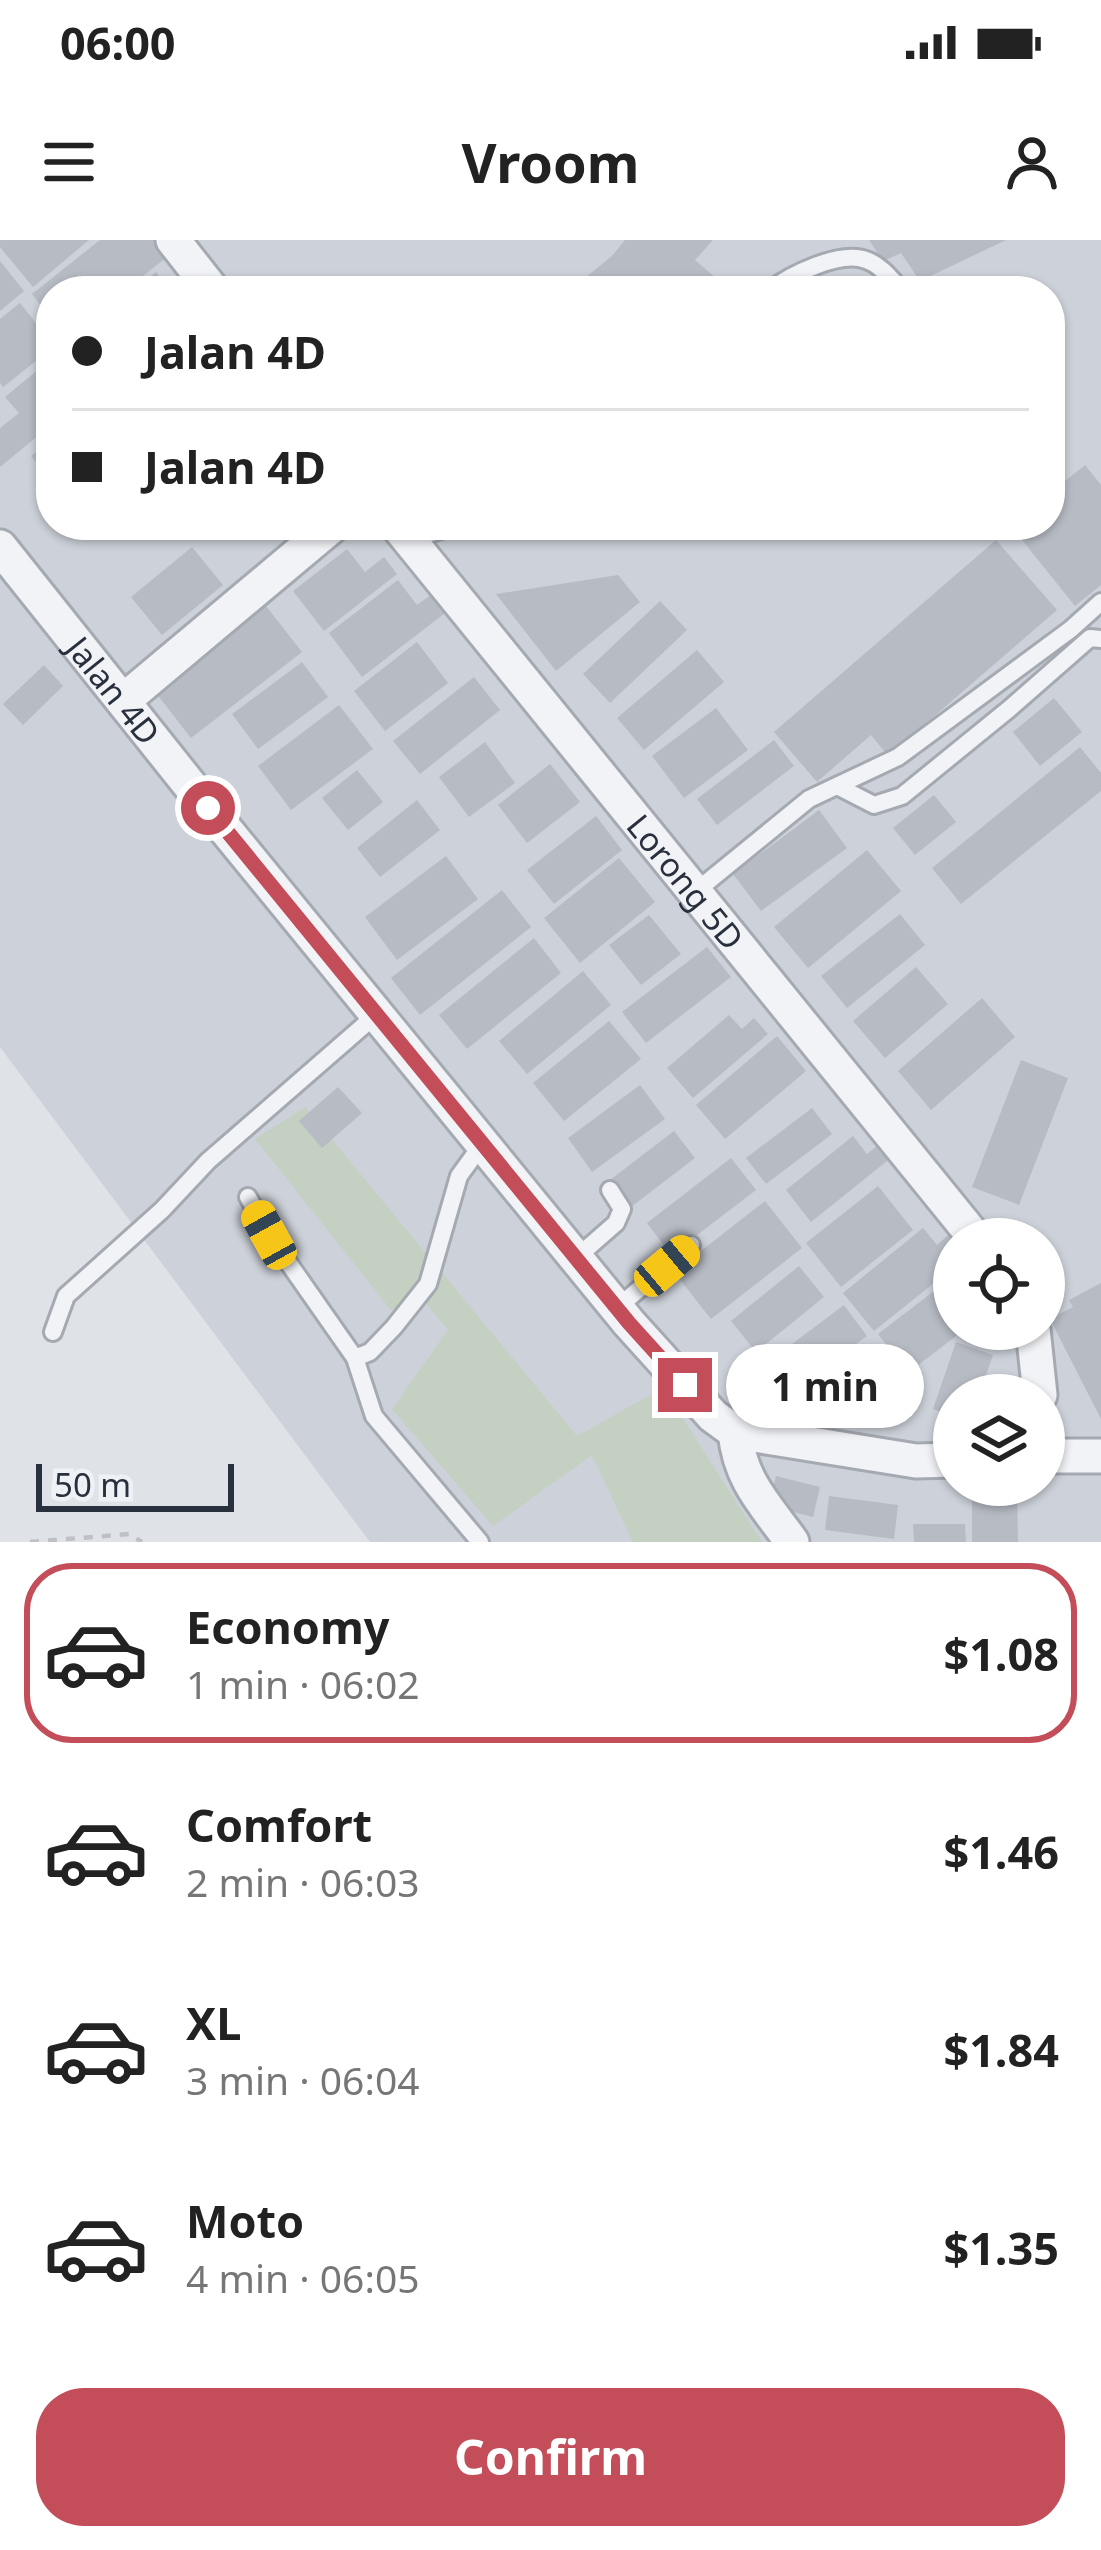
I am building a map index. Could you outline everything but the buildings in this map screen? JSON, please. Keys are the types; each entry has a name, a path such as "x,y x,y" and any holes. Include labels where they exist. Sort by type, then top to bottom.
{"street":[{"path":"172,240 201,276"},
{"path":"123,701 315,540"},
{"name":"Lorong 5D","path":"410,540 959,1218"},
{"name":"Jalan 4D","path":"0,547 617,1308 713,1416 735,1432"},
{"path":"793,1542 746,1479 735,1432 933,1461"},
{"path":"1065,1456 1101,1456"}],"lane":[{"path":"792,276 843,258 865,259 888,276"},
{"path":"695,892 809,799 898,757 1101,602"},
{"path":"837,786 874,805 902,796 1010,710 1090,638 1101,639"},
{"path":"53,1332 66,1296 162,1210 208,1161 376,1014"},
{"path":"355,1358 382,1340 428,1284 459,1176 482,1143"},
{"path":"576,1258 616,1223 622,1209 610,1190"},
{"path":"248,1197 355,1358 374,1416 480,1542"},
{"path":"617,1308 692,1245"}],"path":[{"path":"30,1542 129,1534 142,1542"}],"shaded area":[{"path":"0,240 1101,240 1101,1542 370,1542 0,1047"}],"green space":[{"path":"305,1107 577,1436 663,1388 762,1542 633,1542 592,1455 493,1526 392,1409 448,1330 420,1296 391,1310 255,1139"}],"route":[{"path":"208,808 629,1323 685,1385"}]}
